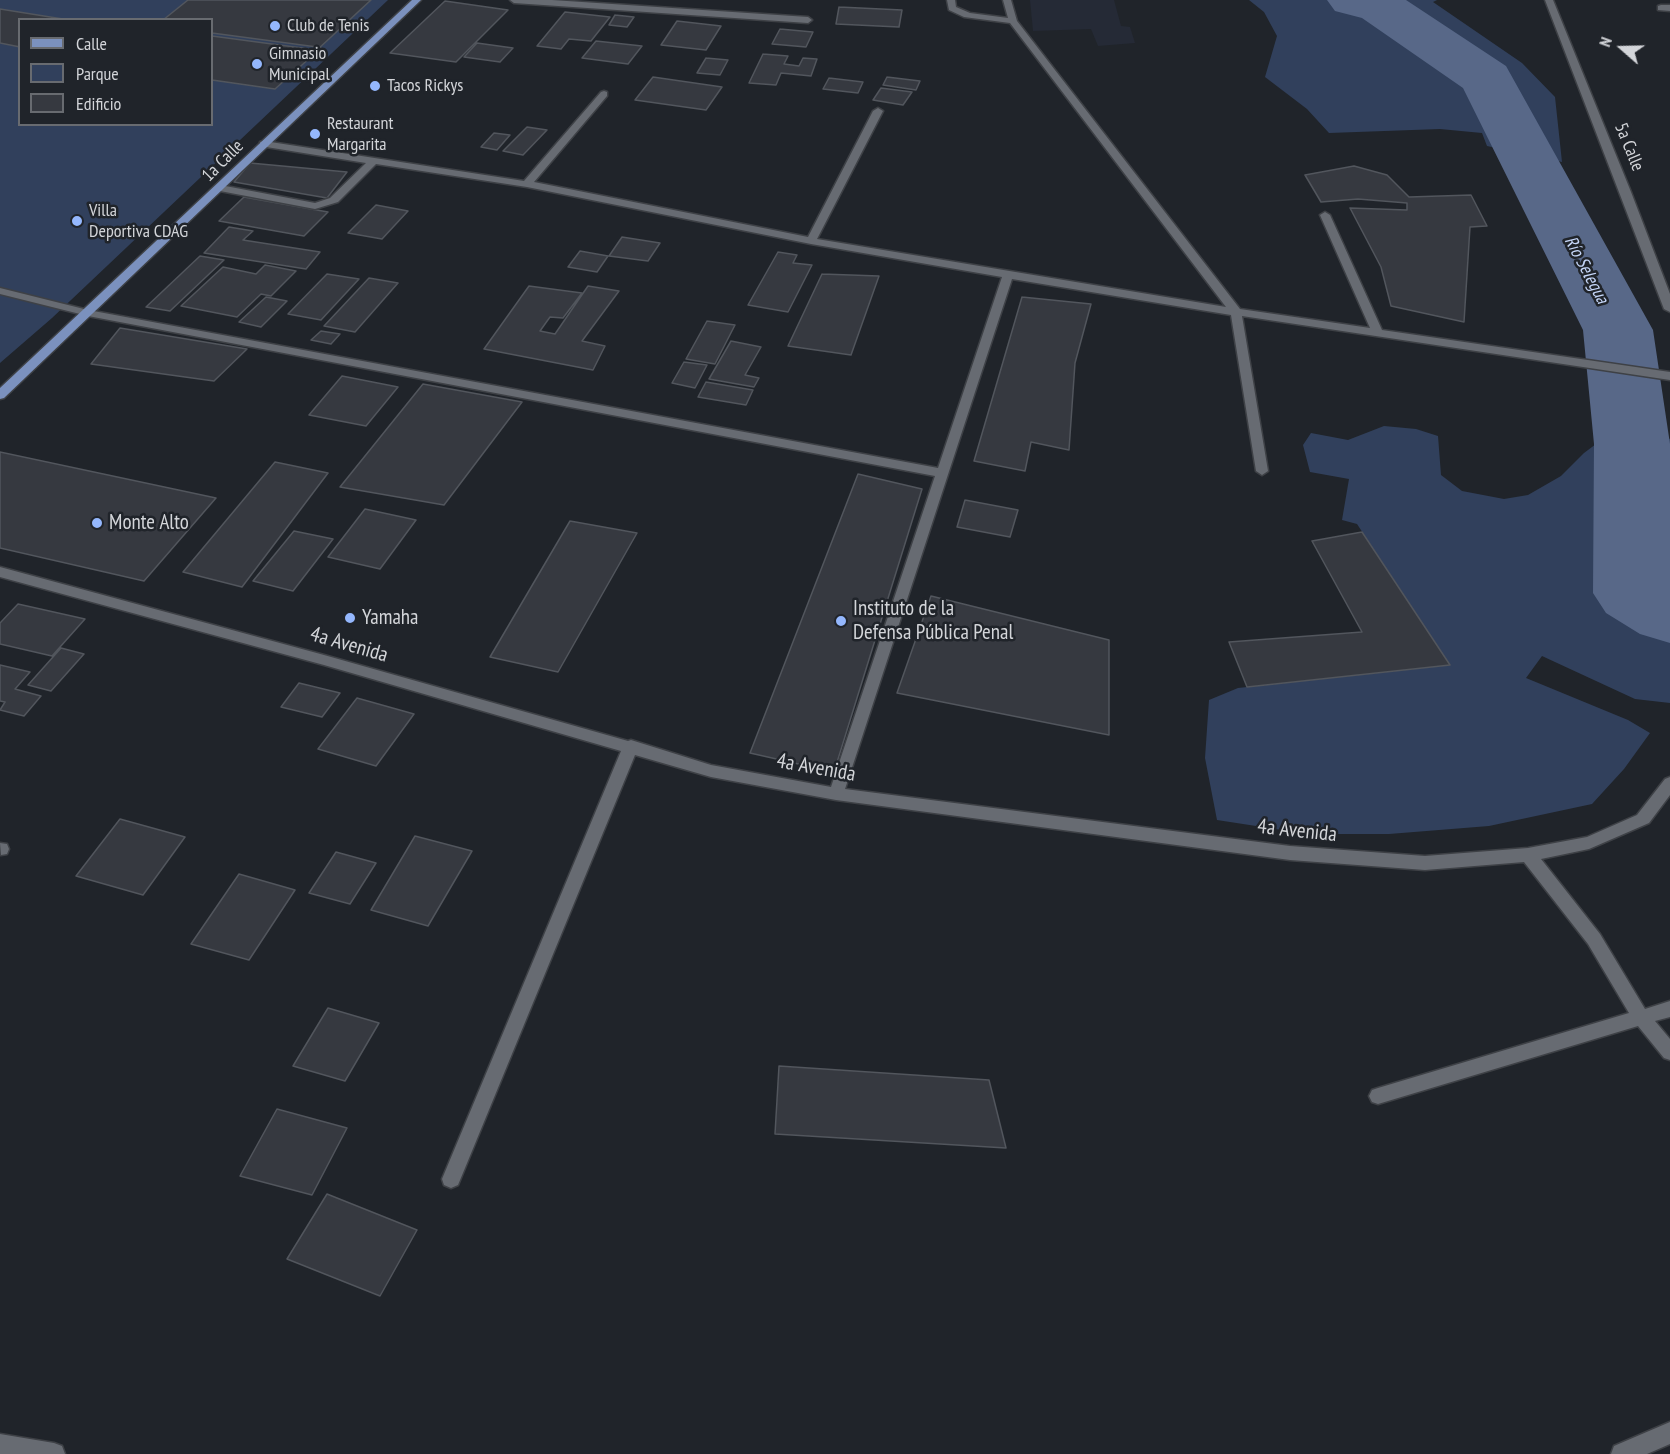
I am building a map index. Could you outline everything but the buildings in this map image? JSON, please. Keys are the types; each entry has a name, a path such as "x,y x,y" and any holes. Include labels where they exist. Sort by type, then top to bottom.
{"main road":[{"name":"1a Calle","path":"0,395 417,0"}],"street":[{"path":"514,0 808,20"},
{"path":"951,0 952,8 967,15 1013,21"},
{"path":"1007,0 1013,21 1236,312 1262,471"},
{"name":"5a Calle","path":"1549,0 1670,309"},
{"path":"527,184 604,94"},
{"path":"811,241 878,111"},
{"path":"264,144 527,184 811,241 1236,312 1670,376"},
{"path":"220,188 315,206 334,200 373,161"},
{"path":"1324,215 1377,332"},
{"path":"836,794 1008,274"},
{"path":"0,291 88,313 943,473"},
{"name":"4a Avenida","path":"0,572 324,660 631,746 711,771 836,794 1075,826 1348,858 1425,863 1528,855 1588,843 1643,819 1670,783"},
{"path":"451,1179 631,746"},
{"path":"1528,855 1594,939 1641,1017 1670,1052"},
{"path":"1378,1096 1670,1009"},
{"path":"1622,1454 1670,1433"},
{"path":"0,1445 54,1454"}],"shaded area":[{"path":"1030,0 1114,0 1121,26 1130,27 1135,43 1098,46 1091,29 1033,31"}],"green space":[{"name":"Villa Deportiva CDAG","path":"0,0 388,0 52,318 0,363"},
{"path":"1249,0 1437,0 1433,2 1522,63 1555,97 1562,162 1487,146 1482,133 1440,129 1329,133 1307,109 1265,77 1277,36 1264,12"},
{"path":"1384,426 1416,429 1438,436 1441,475 1462,491 1504,499 1528,495 1561,476 1584,453 1608,435 1661,436 1670,439 1670,703 1635,699 1542,656 1526,678 1628,720 1650,733 1624,769 1592,804 1489,826 1389,834 1308,834 1217,820 1205,758 1209,700 1238,688 1450,665 1357,524 1342,520 1349,479 1310,472 1303,445 1311,433 1348,440"}],"waterway":[{"name":"Río Selegua","path":"1353,0 1381,7 1486,78 1618,330 1632,444 1635,593 1670,613"}],"place":[{"name":"Club de Tenis","path":"275,26"},
{"name":"Gimnasio Municipal","path":"257,64"},
{"name":"Tacos Rickys","path":"375,86"},
{"name":"Restaurant Margarita","path":"315,134"},
{"name":"Villa Deportiva CDAG","path":"77,221"},
{"name":"Monte Alto","path":"97,523"},
{"name":"Yamaha","path":"350,618"},
{"name":"Instituto de la Defensa Pública Penal","path":"841,621"}]}
